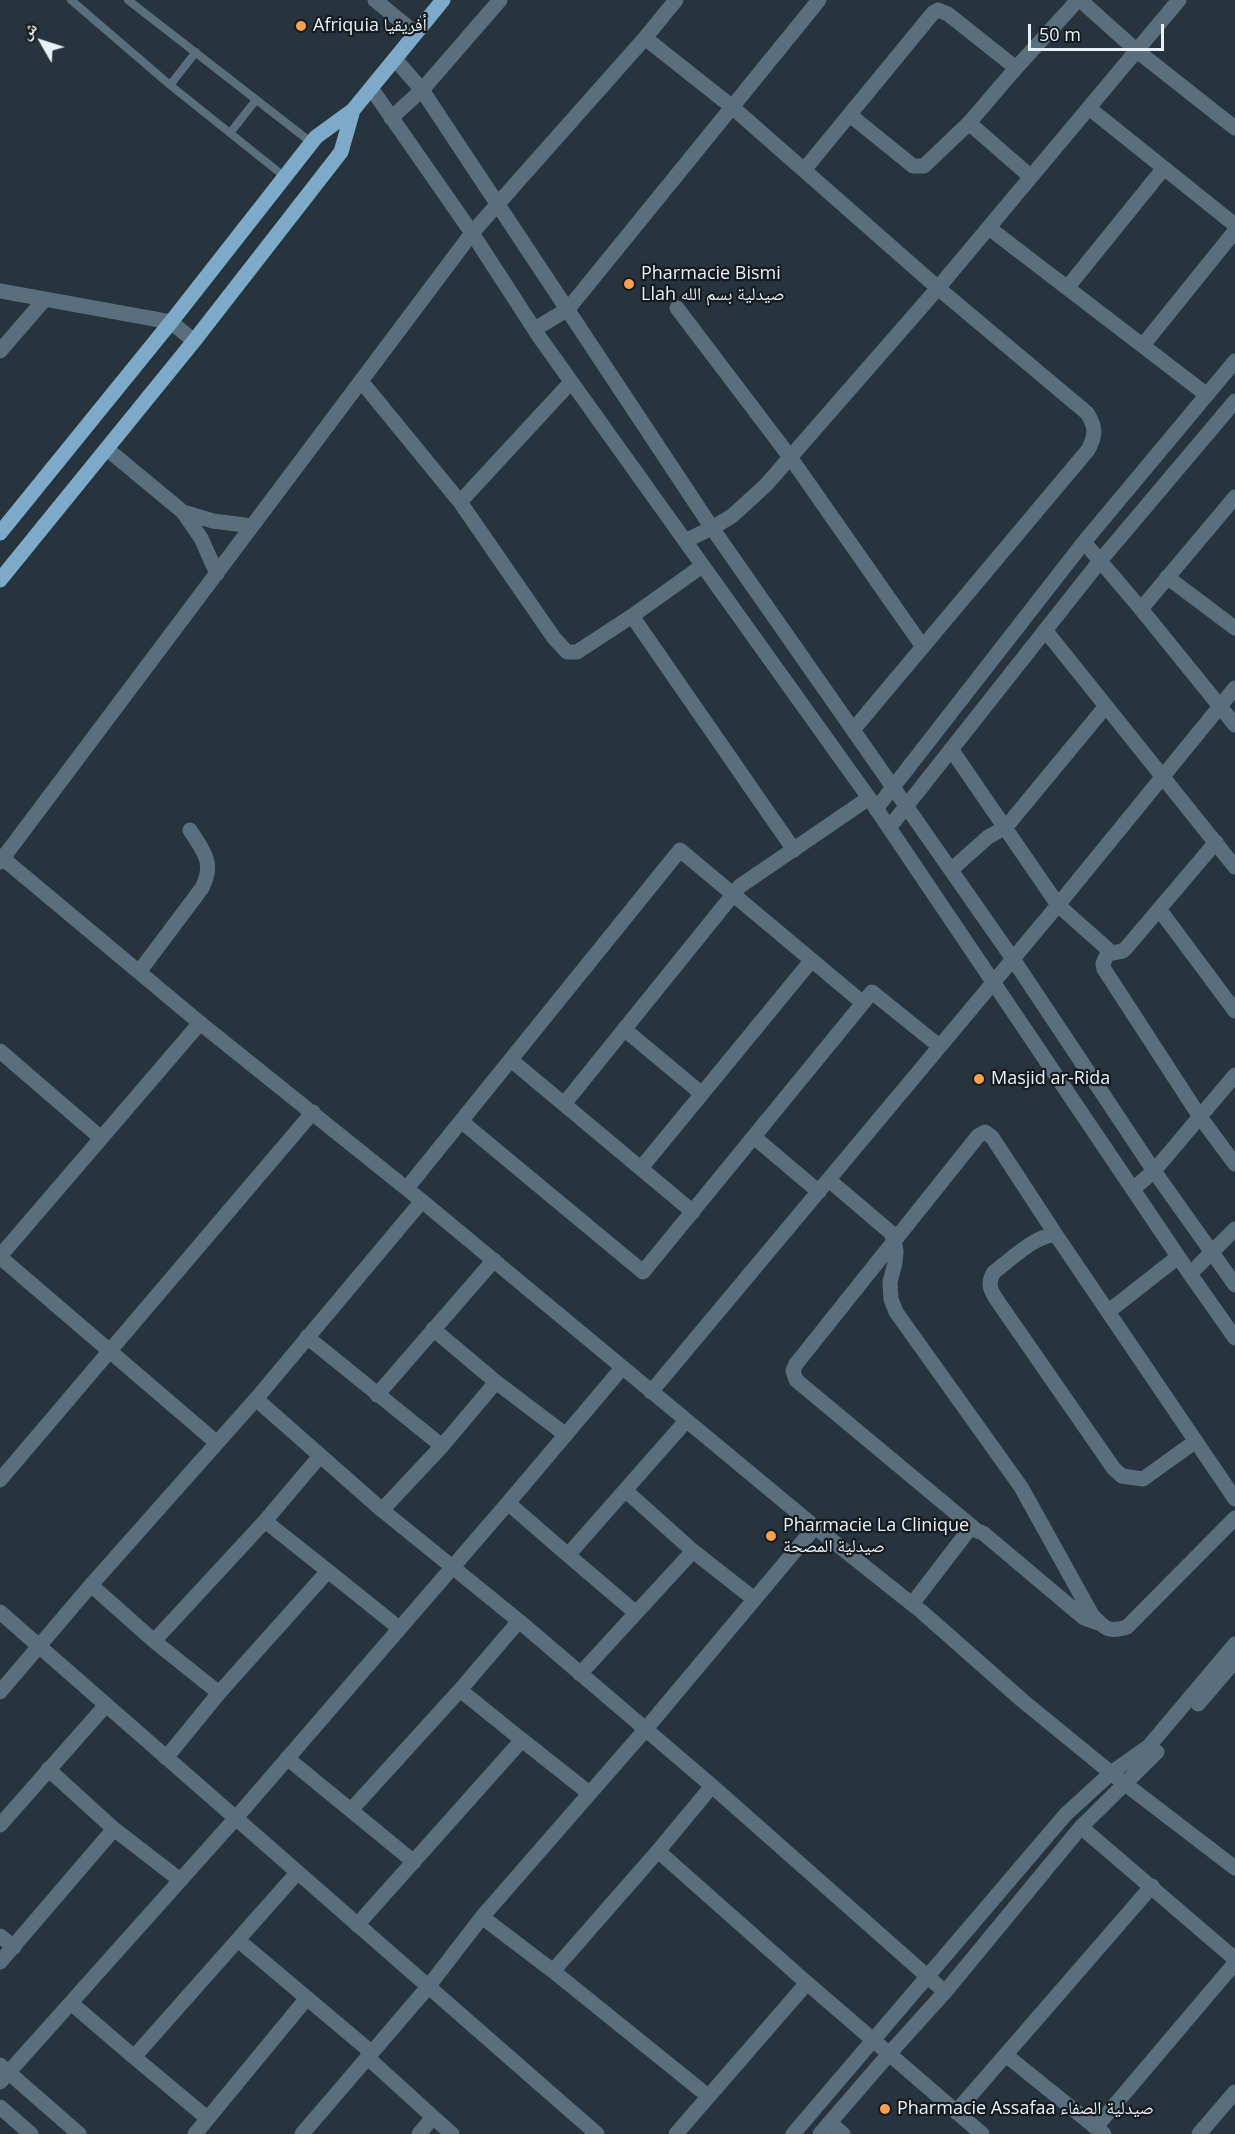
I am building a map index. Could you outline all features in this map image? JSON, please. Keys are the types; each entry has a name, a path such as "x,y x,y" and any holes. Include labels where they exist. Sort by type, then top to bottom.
{"main road":[{"path":"0,532 171,322 316,137 353,110 395,59 437,2"},
{"path":"0,580 194,341 341,152 353,110"}],"street":[{"path":"375,0 415,33"},
{"path":"391,118 422,90 500,0"},
{"path":"676,0 472,233 1,859 912,1604 1023,1701 1111,1773 1235,1868"},
{"path":"535,329 568,309 819,0"},
{"path":"850,115 913,166 924,166 969,123 1079,0 1136,50 1235,128"},
{"path":"685,541 712,528 750,501 939,288 1179,0"},
{"path":"804,170 933,12 938,10 948,14 1016,68"},
{"path":"645,38 731,106 939,288 1087,413 1094,423 1095,431 1088,450 853,730"},
{"path":"395,59 422,90 712,528 1013,959 1154,1171 1235,1286"},
{"path":"371,88 572,382 889,828 1235,1338"},
{"path":"1089,108 1235,225"},
{"path":"969,123 1031,177"},
{"path":"1067,288 1164,168"},
{"path":"989,228 1207,395"},
{"path":"1143,345 1235,231"},
{"path":"0,291 171,322 194,341"},
{"path":"0,351 45,299"},
{"path":"677,308 790,457 923,646"},
{"path":"564,1104 740,886 893,789 1084,542 1235,362"},
{"path":"361,381 460,502 554,638 567,652 577,652 702,566"},
{"path":"460,502 572,382"},
{"path":"889,828 1100,561 1235,401"},
{"path":"107,449 183,512 201,538 217,574"},
{"path":"1141,609 1235,497"},
{"path":"183,512 213,521 252,526"},
{"path":"1084,542 1235,725"},
{"path":"1167,577 1235,628"},
{"path":"632,616 794,850"},
{"path":"1045,630 1235,867"},
{"path":"651,1392 1058,905 1235,688"},
{"path":"951,870 988,837 1006,827 1106,706"},
{"path":"951,749 1058,905 1108,952 1123,951 1216,842"},
{"path":"139,972 208,877 206,856 190,830"},
{"path":"406,1188 680,850 862,1003"},
{"path":"1159,909 1235,1011"},
{"path":"1108,952 1103,964 1104,969 1200,1117 1235,1164"},
{"path":"641,1168 811,961"},
{"path":"461,1121 643,1272 872,992 939,1046"},
{"path":"200,1023 2,1249 111,1350 217,1443"},
{"path":"624,1029 702,1094"},
{"path":"0,1051 101,1138"},
{"path":"511,1060 693,1212"},
{"path":"1133,1190 1154,1171 1235,1075"},
{"path":"0,1480 313,1112"},
{"path":"1101,1624 1084,1618 983,1533 975,1529 796,1380 793,1371 796,1364 978,1136 985,1132 992,1137 1235,1499"},
{"path":"754,1137 890,1232 896,1251 891,1290 891,1299 896,1312 1021,1487 1092,1615 1107,1630 1115,1631 1126,1627 1235,1518"},
{"path":"0,1692 255,1399 422,1201"},
{"path":"1190,1274 1235,1228"},
{"path":"1056,1235 1050,1234 1037,1240 994,1272 989,1287 1114,1469 1122,1476 1143,1479 1196,1441"},
{"path":"1109,1311 1178,1257"},
{"path":"377,1395 494,1260"},
{"path":"433,1329 496,1382 566,1435"},
{"path":"307,1337 442,1446"},
{"path":"79,2134 3,2073 71,2003 236,1819 622,1368"},
{"path":"382,1510 442,1446 496,1382"},
{"path":"255,1399 382,1510 519,1621 712,1786 945,1992"},
{"path":"568,1555 686,1421"},
{"path":"154,1641 265,1521 320,1456"},
{"path":"626,1491 693,1551 754,1599"},
{"path":"508,1503 636,1613"},
{"path":"265,1521 399,1628"},
{"path":"302,2134 428,1987 482,1917 645,1730 815,1527"},
{"path":"912,1604 968,1532 975,1529"},
{"path":"580,1674 693,1551"},
{"path":"166,1758 219,1693 328,1571"},
{"path":"91,1585 154,1641 219,1693"},
{"path":"0,1612 597,2134"},
{"path":"351,1810 519,1621"},
{"path":"793,2134 1066,1814 1111,1773 1144,1751 1154,1741 1235,1644"},
{"path":"843,2134 825,2128 945,1992 1081,1827 1159,1750 1235,1661"},
{"path":"460,1690 589,1793"},
{"path":"0,1825 106,1705"},
{"path":"357,1925 522,1740"},
{"path":"287,1758 414,1862"},
{"path":"48,1769 114,1829 180,1880"},
{"path":"553,1971 712,1786"},
{"path":"1006,2056 1100,2131 1235,1961 1152,1886 1081,1827"},
{"path":"0,1962 114,1829"},
{"path":"658,1851 982,2134"},
{"path":"134,2057 297,1873"},
{"path":"956,2112 1152,1886"},
{"path":"482,1917 708,2096"},
{"path":"0,1936 14,1947"},
{"path":"238,1940 307,1998 452,2134"},
{"path":"676,2134 807,1983"},
{"path":"195,2134 307,1998"},
{"path":"71,2003 207,2118"},
{"path":"1199,2134 1235,2092"},
{"path":"0,2107 31,2134"},
{"path":"419,2134 433,2117"}],"lane":[{"path":"71,0 170,85 285,177"},
{"path":"128,0 312,143"},
{"path":"170,85 196,52"},
{"path":"230,133 256,100"}],"place":[{"name":"Afriquia أفريقيا","path":"301,26"},
{"name":"Pharmacie Bismi Llah صيدلية بسم الله","path":"629,284"},
{"name":"Masjid ar-Rida","path":"979,1079"},
{"name":"Pharmacie La Clinique صيدلية المصحة","path":"771,1536"},
{"name":"Pharmacie Assafaa صيدلية الصفاء","path":"885,2109"}]}
